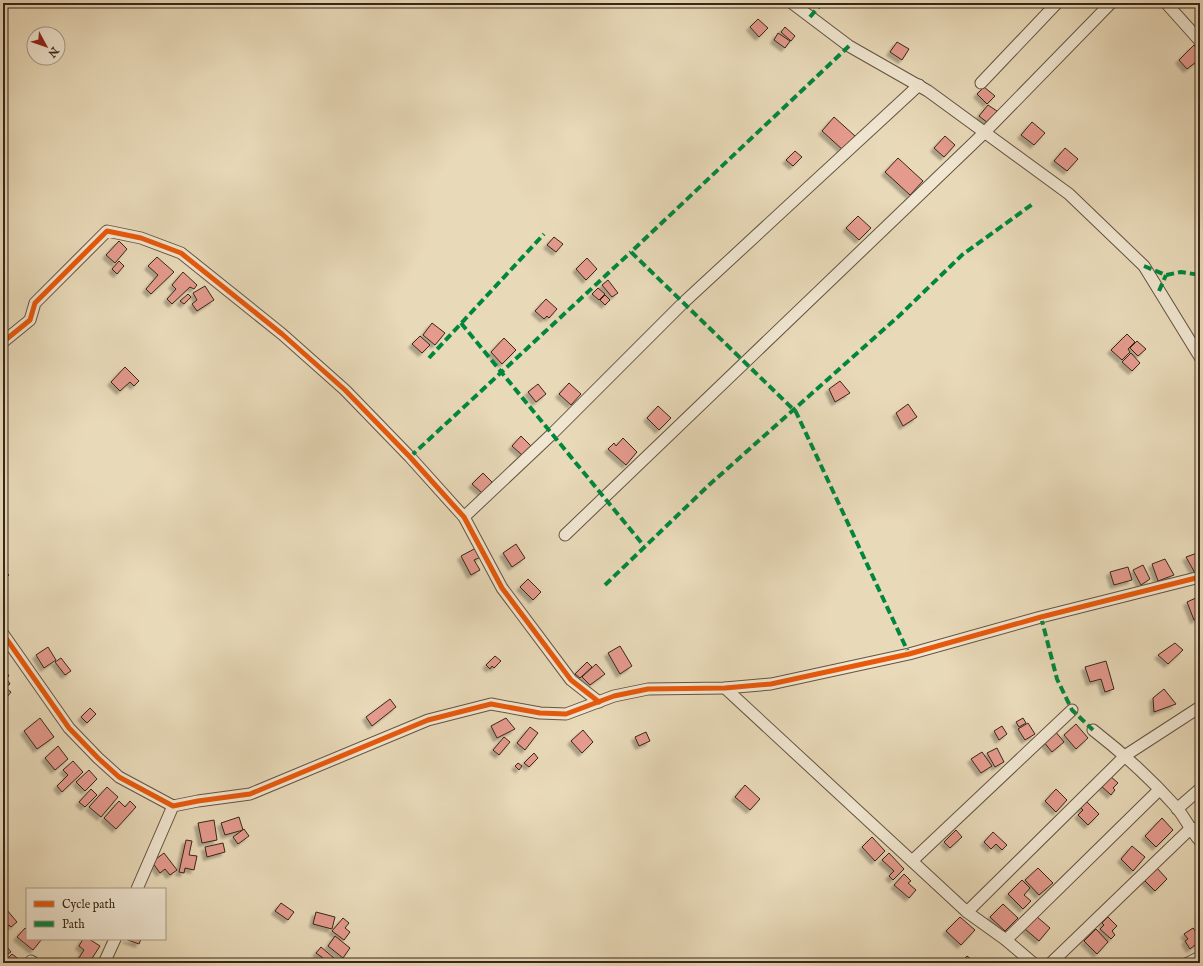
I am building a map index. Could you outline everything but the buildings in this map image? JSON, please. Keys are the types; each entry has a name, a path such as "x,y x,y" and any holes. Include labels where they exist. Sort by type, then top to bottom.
{"street":[{"path":"792,3 849,46 919,85 1069,194 1144,266 1200,356"},
{"path":"982,83 1057,3"},
{"path":"565,535 984,132 1111,3"},
{"path":"1166,3 1200,41"},
{"path":"464,517 552,434 683,303 919,85"},
{"path":"3,342 30,320 35,303 107,231 148,240 181,253 282,334 345,390 464,517 502,588 572,680 599,702"},
{"path":"3,634 69,728 98,758 119,777 173,806 250,794 428,720 491,704 540,713 566,714 614,696 648,689 725,688 771,684 909,654 1041,616 1200,577"},
{"path":"725,688 967,912 1006,940 1033,963"},
{"path":"967,912 1126,756 1200,707"},
{"path":"912,861 1072,710"},
{"path":"1093,730 1146,774 1195,828 1200,841"},
{"path":"1178,809 1200,789"},
{"path":"1006,940 1159,790"},
{"path":"137,888 173,806"},
{"path":"1051,963 1195,828"},
{"path":"104,963 114,940"},
{"path":"1188,963 1200,957"}],"marked path":[{"path":"810,17 822,3"},
{"path":"849,46 631,252 796,412 909,654"},
{"path":"605,585 709,485 900,315 962,255 1034,203"},
{"path":"429,358 544,234"},
{"path":"410,457 631,252"},
{"path":"1144,266 1166,275 1181,272 1200,275"},
{"path":"1159,291 1166,275"},
{"path":"461,323 644,546"},
{"path":"1041,617 1057,679 1072,710 1093,730"}],"cycle path":[{"path":"3,342 30,320 35,303 107,231 141,238 181,253 282,334 345,390 410,457 464,517 502,588 571,680 599,702"},
{"path":"3,634 69,728 98,758 119,777 173,806 250,794 428,720 491,704 540,713 566,714 614,696 648,689 725,688 771,684 909,654 1041,617 1200,577"}]}
